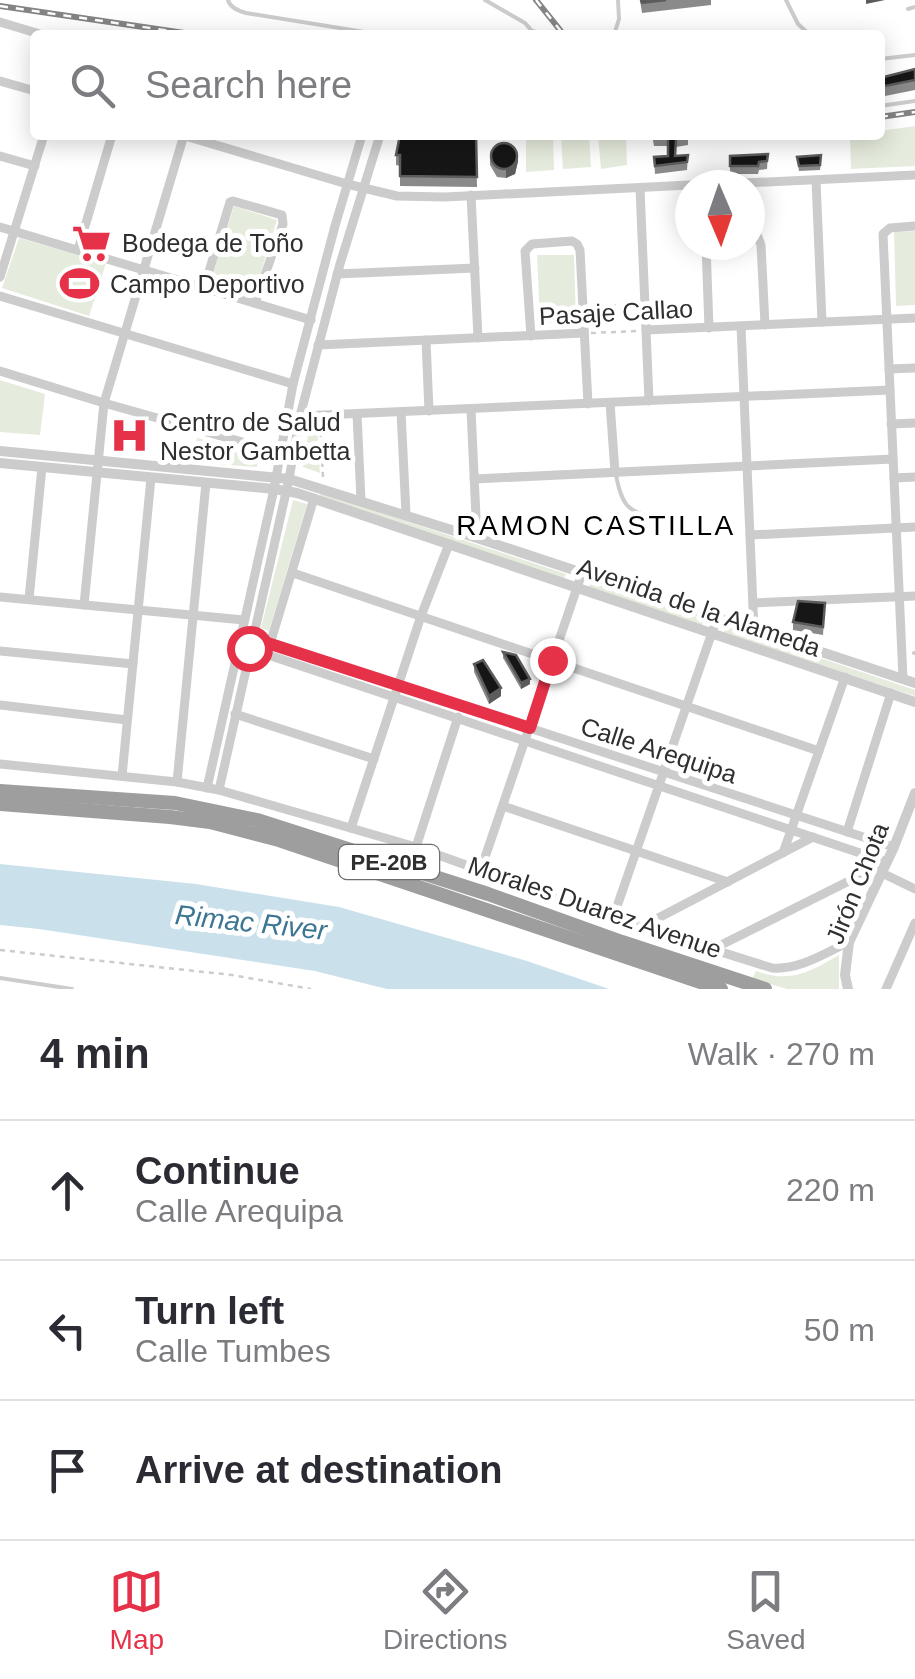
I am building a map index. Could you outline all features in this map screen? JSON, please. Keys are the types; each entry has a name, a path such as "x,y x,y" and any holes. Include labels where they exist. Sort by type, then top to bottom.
{"highway":[{"name":"Morales Duarez Avenue","path":"0,791 175,804 256,820 766,989"},
{"name":"Morales Duarez Avenue","path":"0,804 210,822 278,840 721,989"}],"street":[{"path":"0,22 30,31"},
{"path":"0,81 30,90"},
{"path":"0,277 43,140"},
{"path":"78,250 111,140"},
{"path":"84,605 104,403 183,140"},
{"path":"201,140 396,196 675,187"},
{"path":"207,788 280,490 276,476 292,384 360,140"},
{"path":"219,790 235,714 244,620 280,490 289,479 318,345 378,140"},
{"path":"0,156 35,166"},
{"path":"765,182 915,175"},
{"path":"816,180 822,322"},
{"path":"640,188 649,401"},
{"path":"471,196 478,338"},
{"path":"204,288 230,202 282,214 283,224 256,304"},
{"path":"0,226 324,324"},
{"path":"903,678 882,234 890,228 915,226"},
{"path":"531,336 526,251 532,244 577,244 588,404"},
{"path":"707,260 709,328"},
{"path":"761,260 764,325"},
{"path":"337,274 475,268"},
{"path":"0,296 292,384"},
{"name":"Pasaje Callao","path":"646,330 915,318"},
{"path":"740,326 754,630"},
{"name":"Pasaje Callao","path":"318,345 584,333"},
{"path":"426,340 429,411"},
{"path":"889,370 915,368"},
{"path":"0,371 294,455"},
{"path":"300,416 890,390"},
{"path":"610,403 615,472"},
{"path":"471,410 477,538"},
{"path":"401,412 406,514"},
{"path":"357,414 361,500"},
{"path":"891,424 915,423"},
{"name":"Avenida de la Alameda","path":"0,450 289,479 915,683"},
{"path":"474,479 893,460"},
{"name":"Avenida de la Alameda","path":"0,464 280,490 314,498 915,702"},
{"path":"29,600 42,467"},
{"path":"894,478 915,477"},
{"path":"122,776 151,478"},
{"path":"177,782 206,483"},
{"path":"270,644 314,498"},
{"path":"750,535 915,527"},
{"path":"351,828 448,544"},
{"path":"293,573 819,751"},
{"path":"481,870 582,574"},
{"path":"0,596 244,620"},
{"path":"753,604 915,596"},
{"path":"613,918 717,618"},
{"name":"Calle Arequipa","path":"245,641 270,644 894,847"},
{"name":"Calle Arequipa","path":"245,641 394,697 792,830 884,868 915,889"},
{"path":"0,652 133,664"},
{"path":"784,854 844,677"},
{"path":"848,832 892,693"},
{"path":"0,705 127,720"},
{"path":"416,847 462,706"},
{"path":"235,714 374,759"},
{"path":"0,764 219,790 416,847 613,918 781,968 803,964 849,942"},
{"name":"Jirón Chota","path":"848,988 845,975 849,942 915,793"},
{"path":"503,806 728,882"},
{"path":"641,927 813,838"},
{"path":"713,949 884,868"},
{"path":"886,989 915,923"},
{"path":"848,988 861,989"}],"lane":[{"path":"228,0 238,11 246,13 351,30"},
{"path":"485,0 526,23 530,30"},
{"path":"616,30 618,0"},
{"path":"786,0 805,30"},
{"path":"908,9 915,8"},
{"path":"885,59 915,55"},
{"path":"885,105 915,101"},
{"path":"615,472 627,506 666,520"},
{"path":"0,978 72,989"}],"path":[{"path":"583,307 645,304"},
{"name":"Pasaje Callao","path":"584,333 646,330"},
{"path":"320,416 323,478"},
{"path":"0,950 232,975 311,989"}],"green space":[{"path":"915,126 915,166 851,169 850,140 885,140 885,130"},
{"path":"526,140 553,140 554,170 526,172"},
{"path":"561,140 589,140 591,167 563,169"},
{"path":"598,140 626,140 627,165 601,169"},
{"path":"234,206 277,220 254,294 211,281"},
{"path":"915,231 915,305 896,306 894,232"},
{"path":"19,238 106,263 89,316 2,288"},
{"path":"537,255 574,255 576,322 540,323"},
{"path":"0,380 45,394 40,435 0,432"},
{"path":"310,422 317,423 320,473 303,467"},
{"path":"197,438 260,451 257,467 191,462"},
{"path":"321,493 566,574 563,581 318,499"},
{"path":"293,500 307,504 269,631 261,628"},
{"path":"591,582 704,619 702,627 587,590"},
{"path":"726,626 915,690 915,696 723,635"},
{"path":"839,955 839,989 787,989 752,979 756,971 779,976 799,974"}],"water":[{"name":"Rimac River","path":"0,864 196,884 339,907 609,989 387,989 315,971 0,925"}],"building":[{"path":"915,69 915,80 885,86 885,77"},
{"path":"399,140 476,140 477,177 400,176 400,155 396,155"},
{"path":"668,140 676,140 675,156 688,155 687,162 655,166 654,157 668,156"},
{"path":"504,143 513,147 517,156 513,165 504,169 495,165 491,156 495,147"},
{"path":"768,154 767,161 759,162 758,166 730,166 730,156"},
{"path":"821,155 820,165 799,166 797,157"},
{"path":"798,601 825,603 823,627 793,622"},
{"path":"503,652 516,655 530,679 521,683"},
{"path":"483,660 501,688 489,696 474,664"}],"railway":[{"path":"536,0 560,30"},
{"path":"0,6 164,30"},
{"path":"885,116 915,112"}],"place":[{"name":"Bodega de Toño","path":"92,243"},
{"name":"Campo Deportivo","path":"80,284"},
{"name":"Centro de Salud Nestor Gambetta","path":"130,436"}],"district":[{"name":"RAMON CASTILLA","path":"596,525"}],"route":[{"path":"249,648 252,638 530,728 552,660"}]}
